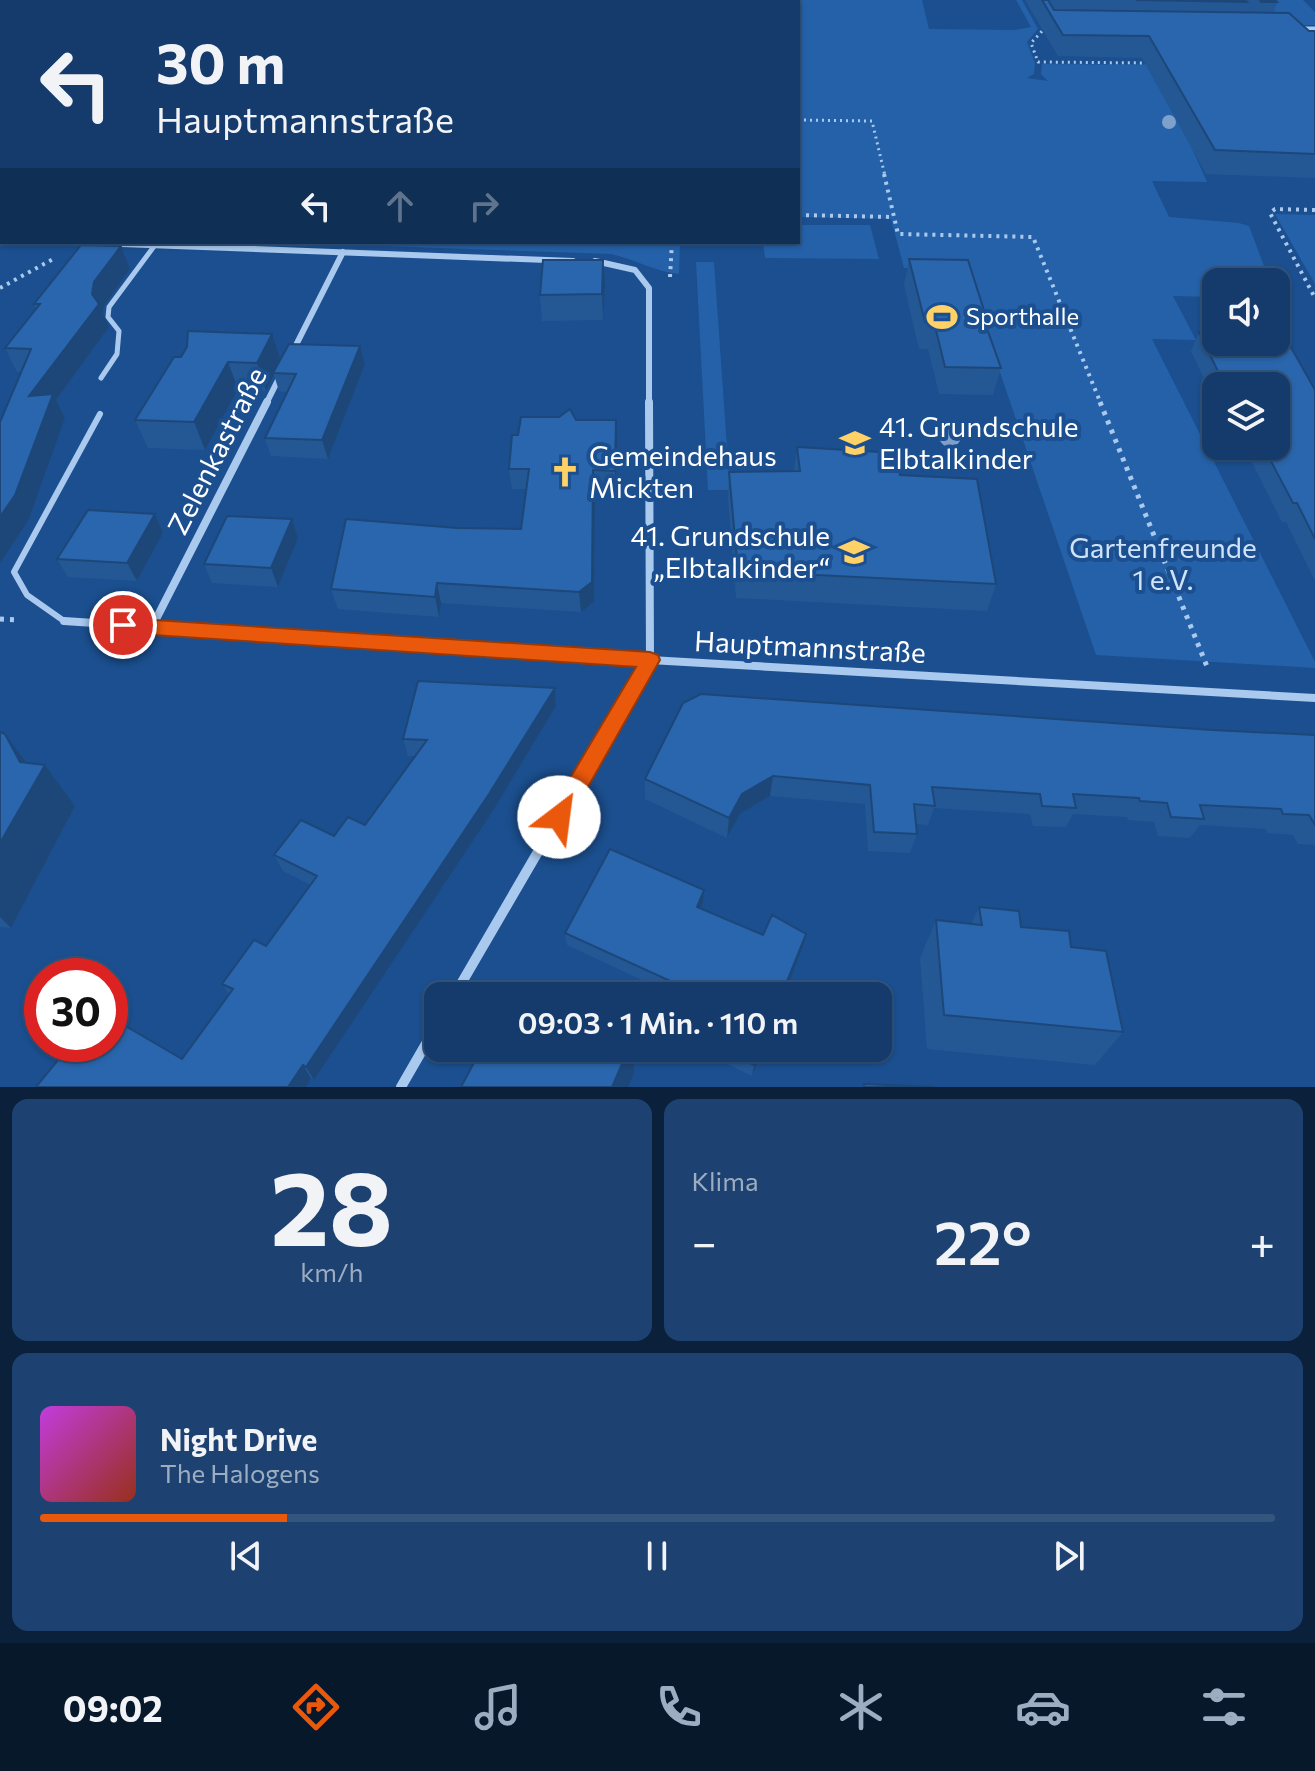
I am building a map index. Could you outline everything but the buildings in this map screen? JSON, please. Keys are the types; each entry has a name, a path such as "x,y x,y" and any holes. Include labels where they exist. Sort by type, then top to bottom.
{"street":[{"path":"0,0 36,0"},
{"path":"1283,28 1315,29"},
{"path":"132,244 577,261"},
{"name":"Zelenkastraße","path":"152,627 343,252"},
{"path":"462,982 650,660 649,288 642,274 608,262 593,261"},
{"name":"Hauptmannstraße","path":"64,621 650,660 1315,698"},
{"path":"401,1087 424,1047"}],"lane":[{"path":"101,378 117,354 119,331 108,317 109,307 155,245"},
{"path":"64,621 27,595 14,572 100,414"}],"path":[{"path":"1050,25 1041,29 1031,43 1038,62 1149,63"},
{"path":"800,120 872,121 898,234 1033,237 1217,693"},
{"path":"1315,210 1275,209 1270,213 1315,298"},
{"path":"800,215 894,217"},
{"path":"0,288 81,244"}],"green space":[{"name":"Gartenfreunde 1 e.V.","path":"800,0 922,0 929,29 1014,30 1031,27 1016,0 1022,0 1038,29 1027,42 1035,63 1034,74 1027,78 1048,81 1041,74 1042,64 1246,65 1191,146 1207,182 1152,181 1169,217 1249,226 1265,268 1202,268 1202,297 1173,296 1196,340 1152,339 1202,438 1202,460 1213,460 1315,662 1315,668 1096,655 965,269 904,268 891,219 800,217"},
{"path":"1233,0 1303,0 1315,12 1315,25 1269,25 1252,18"},
{"path":"1275,214 1315,215 1315,284"},
{"path":"800,225 870,225 879,259 765,258 763,244 800,244"},
{"path":"327,244 680,244 679,274 611,254"},
{"path":"696,262 714,262 730,490 708,490"}],"place":[{"name":"Sporthalle","path":"942,317"},
{"name":"41. Grundschule Elbtalkinder","path":"855,443"},
{"name":"Gemeindehaus Mickten","path":"565,472"},
{"name":"41. Grundschule „Elbtalkinder“","path":"854,552"}],"route":[{"path":"123,625 650,660 559,817"}]}
